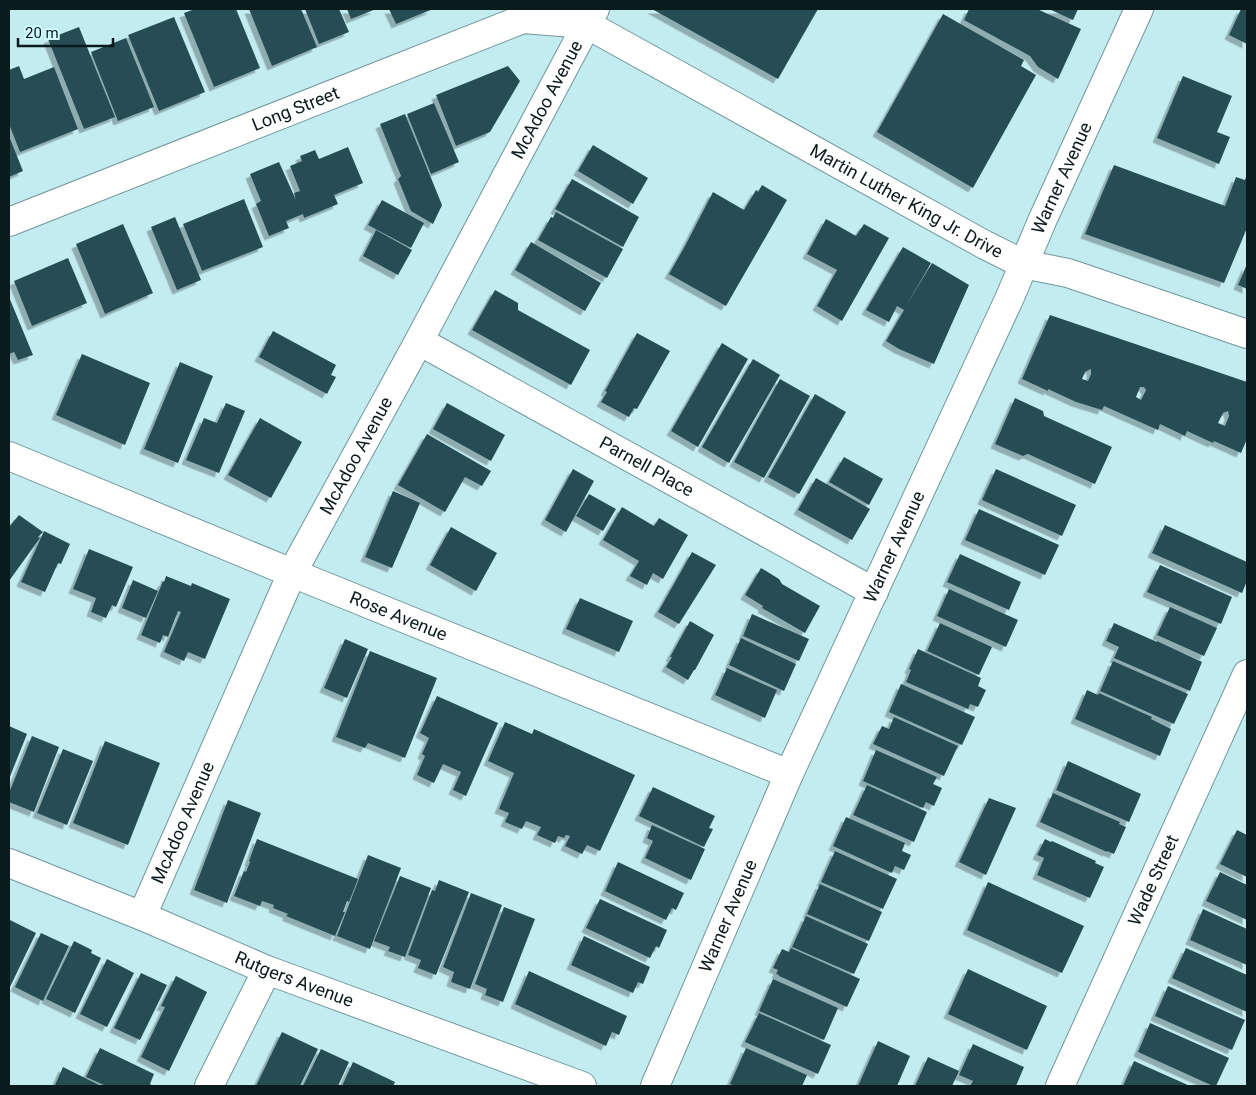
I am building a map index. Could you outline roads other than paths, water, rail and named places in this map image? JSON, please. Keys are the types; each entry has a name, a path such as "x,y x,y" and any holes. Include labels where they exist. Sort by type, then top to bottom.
{"street":[{"name":"Warner Avenue","path":"655,1086 789,774 1010,297 1023,264 1139,9"},
{"name":"Martin Luther King Jr. Drive","path":"590,17 985,245 1023,264 1068,272 1247,334"},
{"name":"Long Street","path":"9,222 523,19 590,17"},
{"name":"McAdoo Avenue","path":"142,916 292,573 419,341 590,17"},
{"name":"Parnell Place","path":"419,341 874,592"},
{"name":"Rose Avenue","path":"9,456 292,573 789,774"},
{"name":"Wade Street","path":"1060,1086 1247,674"},
{"name":"Rutgers Avenue","path":"9,863 142,916 267,970 582,1086"},
{"path":"209,1086 267,970"}]}
